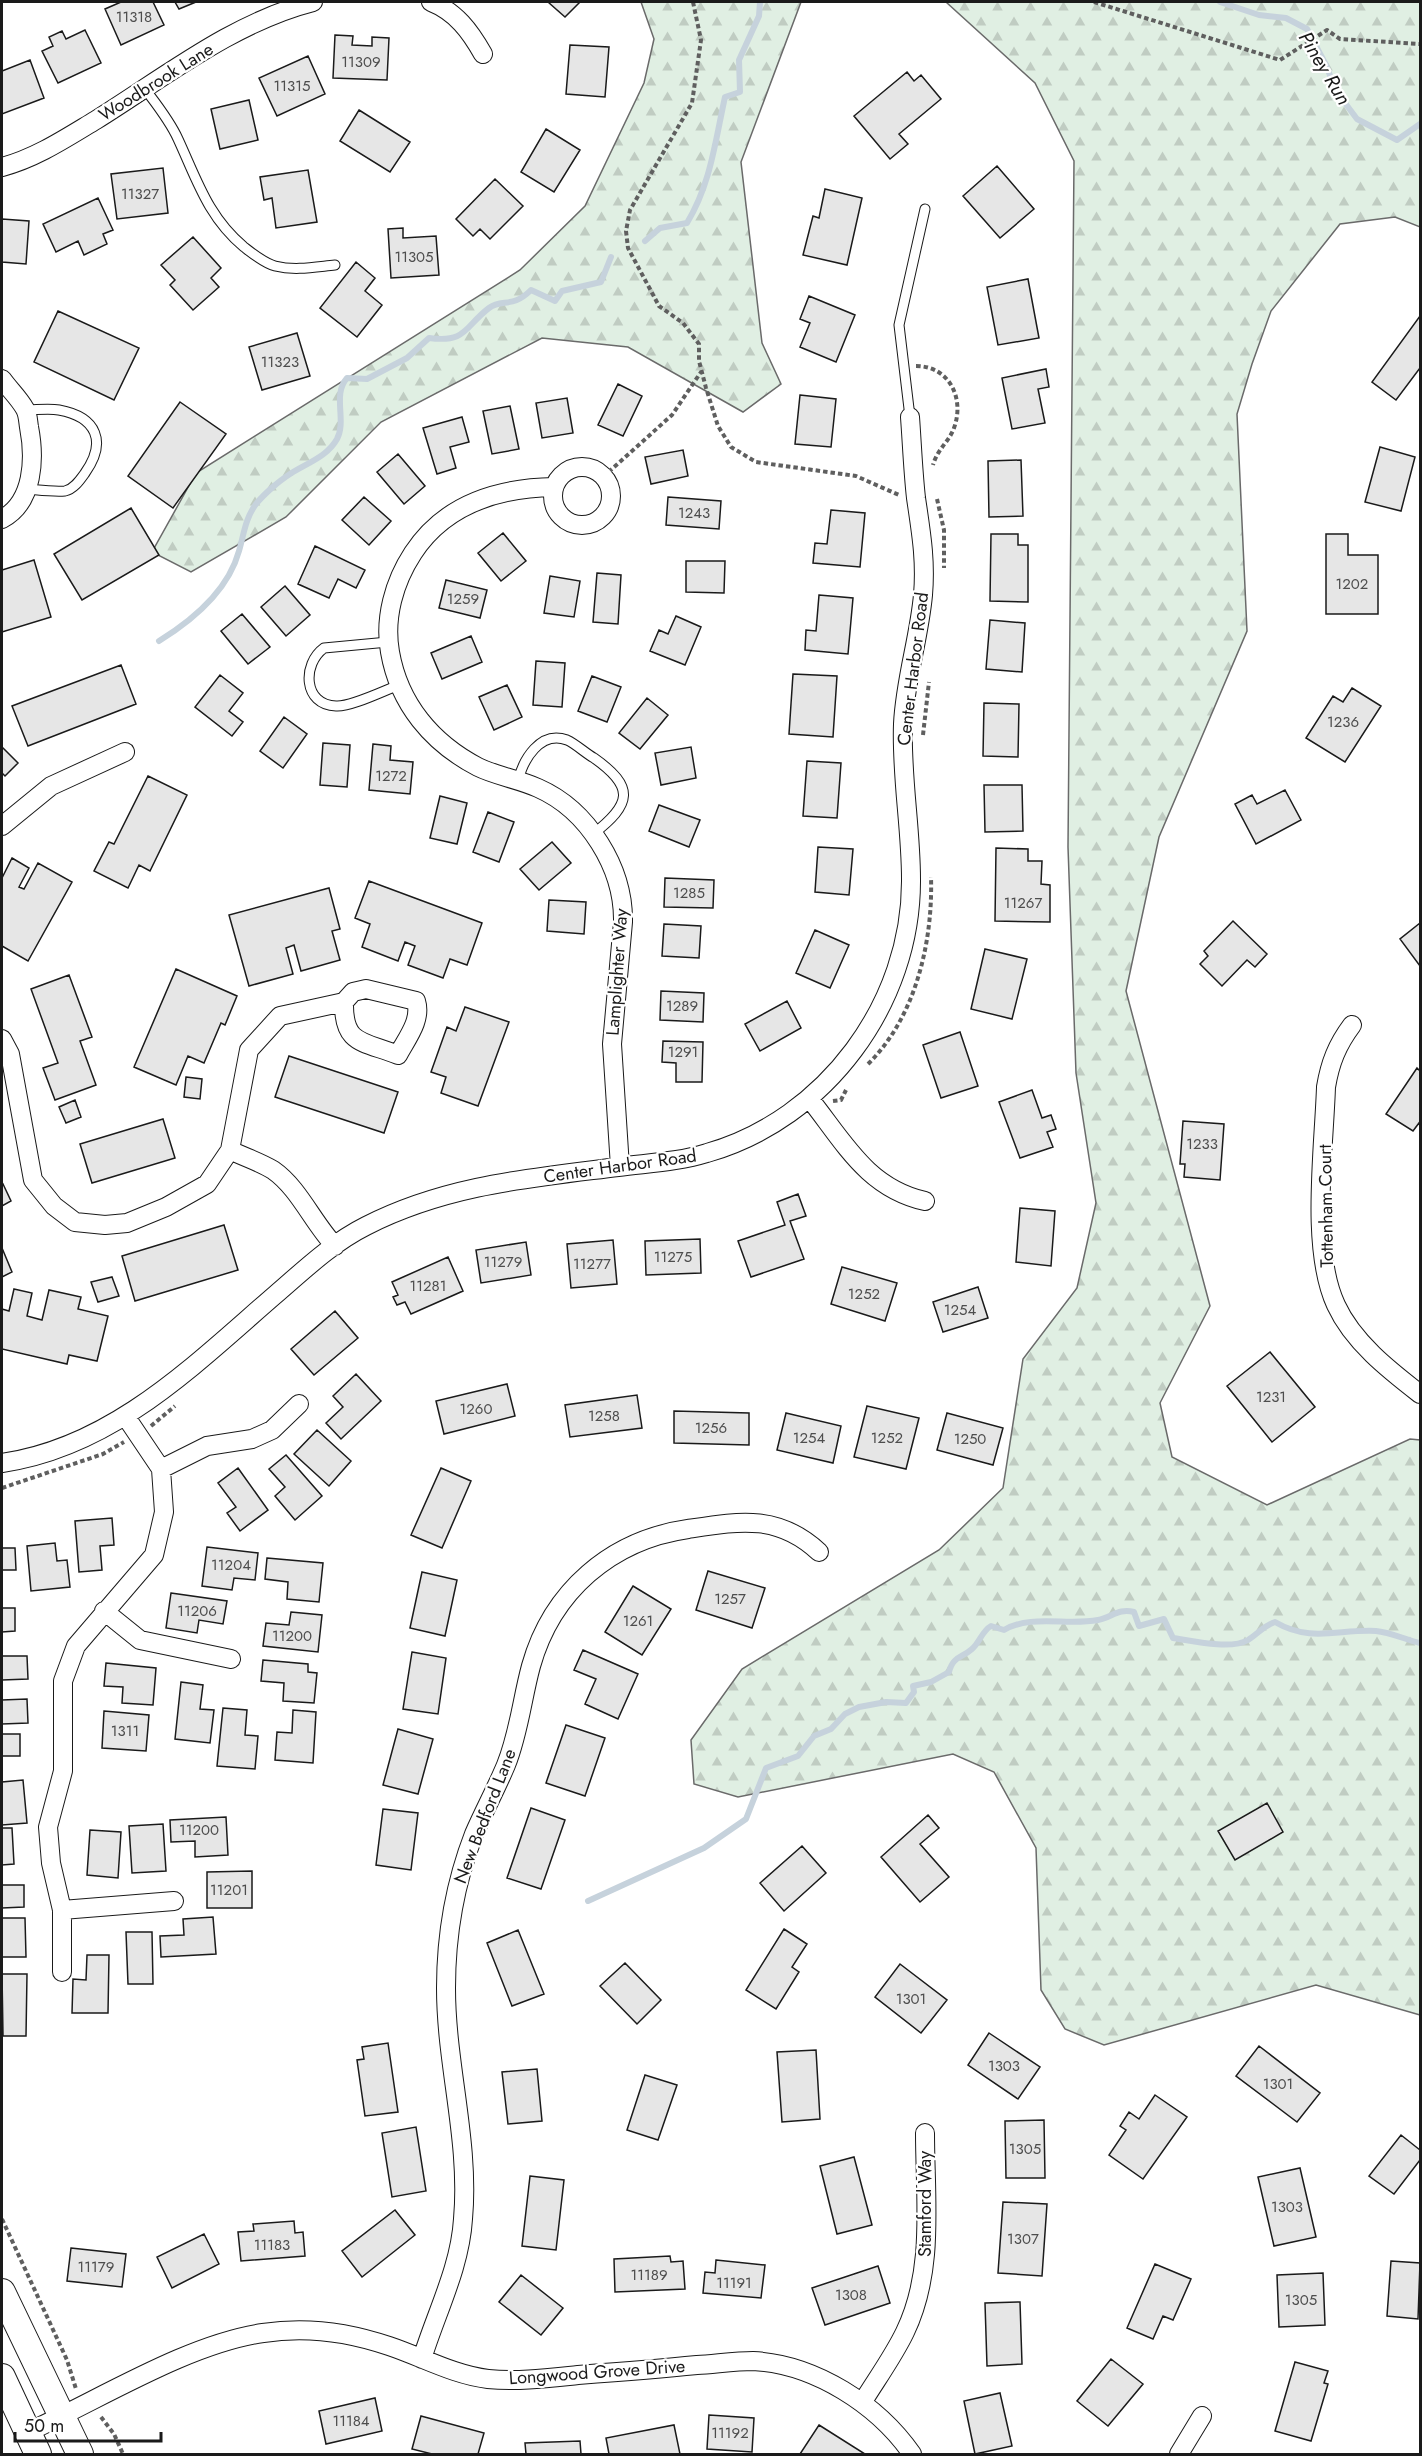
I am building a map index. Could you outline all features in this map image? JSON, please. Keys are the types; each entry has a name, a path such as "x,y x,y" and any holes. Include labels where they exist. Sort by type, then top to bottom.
{"main road":[{"path":"2,2292 80,2454"},
{"path":"2,2377 33,2443"}],"street":[{"name":"Woodbrook Lane","path":"2,167 16,164 59,143 259,20 314,2"},
{"path":"431,2 458,18 472,34 483,54"},
{"path":"2,379 26,410 32,446 32,471 27,489 7,516 2,519"},
{"name":"Center Harbor Road","path":"2,1463 48,1451 126,1418 173,1383 335,1246 359,1229 392,1212 455,1191 500,1182 704,1154 739,1142 809,1098 837,1072 860,1043 880,1011 894,980 904,946 912,878 902,768 903,718 922,597 924,562 910,417"},
{"path":"585,467 603,477 610,491 610,503 604,513 596,521 586,524 573,524 563,518 556,509 553,497 554,487 563,474 573,468 585,467"},
{"name":"Lamplighter Way","path":"554,487 508,491 475,500 436,525 419,543 405,564 389,615 388,642 399,685 419,720 441,743 478,767 538,788 560,801 580,818 593,834 619,881 623,903 612,1044 614,1112 620,1167"},
{"path":"2,826 51,786 125,752"},
{"path":"2,1039 10,1054 33,1180 54,1206 75,1222 105,1225 126,1223 166,1207 207,1184 230,1150 249,1050 280,1016 344,1002"},
{"name":"Tottenham Court","path":"1352,1024 1339,1042 1330,1065 1326,1087 1323,1258 1336,1307 1352,1331 1371,1353 1420,1394"},
{"path":"809,1098 870,1175 886,1188 925,1202"},
{"path":"230,1150 273,1170 291,1187 319,1230 335,1246"},
{"path":"162,1469 207,1446 252,1439 272,1430 299,1404"},
{"path":"62,1972 62,1910 51,1863 48,1827 63,1771 63,1681 76,1646 154,1554 164,1512 162,1469 126,1418"},
{"name":"New Bedford Lane","path":"422,2359 455,2266 464,2213 464,2154 448,2037 446,1987 450,1922 458,1884 474,1835 506,1765 519,1725 530,1668 540,1639 554,1612 573,1587 611,1555 645,1538 696,1527 762,1522 783,1527 803,1538 819,1552"},
{"path":"104,1611 140,1640 231,1659"},
{"path":"62,1910 174,1901"},
{"name":"Stamford Way","path":"862,2403 905,2332 919,2295 927,2235 925,2133"},
{"name":"Longwood Grove Drive","path":"33,2443 63,2416 203,2348 264,2332 301,2330 336,2332 388,2346 459,2372 488,2379 544,2378 754,2361 779,2365 836,2386 862,2403 883,2420 912,2454"},
{"path":"1179,2454 1202,2416"}],"lane":[{"path":"146,89 177,137 202,196 214,217 231,236 255,256 273,266 303,268 335,265"},
{"path":"910,417 899,325 925,209"},
{"path":"26,410 58,410 81,418 95,433 99,444 96,459 78,483 66,491 27,489"},
{"path":"388,642 324,648 310,663 309,683 320,700 339,707 399,685"},
{"path":"518,781 528,756 537,745 559,738 568,741 614,772 623,788 620,808 593,834"}],"path":[{"path":"693,2 701,40 692,103 630,210 626,231 628,248 638,272 659,306 683,323 699,344 702,372 718,426 731,447 756,462 856,476 917,502 939,506"},
{"path":"1094,2 1280,60 1327,30 1341,39 1420,44"},
{"path":"603,477 672,415 702,372"},
{"path":"138,1434 152,1426 179,1402"},
{"path":"2,2219 66,2360 75,2387 114,2434 123,2454"}],"green space":[{"path":"641,2 801,2 741,162 762,343 781,384 743,412 628,347 542,338 381,422 286,517 191,572 152,552 196,473 520,270 585,206 644,83 654,39"},
{"path":"946,2 1420,2 1420,227 1395,217 1340,224 1271,311 1237,414 1247,631 1159,837 1126,991 1210,1306 1160,1403 1172,1457 1267,1505 1410,1439 1420,1440 1420,2015 1316,1985 1104,2045 1065,2029 1041,1990 1036,1848 994,1772 953,1754 738,1797 694,1784 691,1740 742,1669 939,1550 1003,1488 1023,1359 1077,1288 1096,1203 1076,1073 1068,847 1074,161 1035,83"}],"building":[{"path":"121,2 153,2 164,25 121,45 105,9"},
{"path":"175,2 196,2 179,9"},
{"path":"548,2 580,2 565,17"},
{"path":"85,30 101,63 58,83 42,51 53,46 49,37 62,31 66,39"},
{"path":"335,35 353,36 352,45 372,46 372,37 389,38 387,80 333,78"},
{"path":"570,45 609,47 605,97 566,94"},
{"path":"308,56 325,94 277,116 259,78"},
{"path":"30,60 44,98 2,114 2,71"},
{"path":"907,72 914,81 921,75 941,99 899,134 908,144 890,159 854,116"},
{"path":"249,100 258,140 220,149 211,109"},
{"path":"359,110 410,142 390,172 340,141"},
{"path":"546,129 580,150 554,192 521,172"},
{"path":"997,166 1034,209 1000,238 963,196"},
{"path":"163,168 168,213 117,219 111,174"},
{"path":"308,170 317,222 276,228 272,198 264,200 260,177"},
{"path":"495,179 523,206 490,239 480,229 473,236 456,219"},
{"path":"825,189 862,198 847,265 803,255 813,216 819,218"},
{"path":"98,198 113,230 103,234 107,244 84,255 78,241 56,252 43,224"},
{"path":"2,219 29,221 26,264 2,262"},
{"path":"403,228 403,238 436,236 439,275 391,278 388,229"},
{"path":"193,237 221,268 211,278 219,287 193,310 170,285 175,280 161,265"},
{"path":"356,262 375,278 365,291 382,305 357,337 320,308"},
{"path":"1028,279 1039,338 998,345 987,287"},
{"path":"809,296 855,315 836,362 800,347 810,323 800,319"},
{"path":"58,311 139,348 114,400 34,362"},
{"path":"1420,316 1420,368 1396,400 1372,382"},
{"path":"297,333 310,376 262,390 249,347"},
{"path":"1046,369 1049,387 1038,389 1045,423 1012,429 1002,378"},
{"path":"618,384 642,396 623,436 598,425"},
{"path":"800,395 836,399 831,447 795,444"},
{"path":"567,398 573,433 542,438 536,403"},
{"path":"180,402 226,434 173,508 128,476"},
{"path":"510,406 519,449 492,454 483,411"},
{"path":"462,417 469,442 450,447 456,468 437,474 423,428"},
{"path":"1380,447 1415,457 1401,511 1365,502"},
{"path":"683,450 688,476 651,484 645,457"},
{"path":"398,454 425,486 404,504 377,472"},
{"path":"1021,460 1023,516 989,517 988,461"},
{"path":"364,497 391,521 369,545 342,520"},
{"path":"668,497 721,501 719,529 666,525"},
{"path":"131,508 159,555 82,600 54,554"},
{"path":"831,510 865,513 860,567 813,563 815,543 827,544"},
{"path":"503,533 526,561 501,581 478,553"},
{"path":"991,534 1018,534 1018,545 1028,545 1028,602 990,601"},
{"path":"1326,534 1348,534 1348,555 1378,555 1378,614 1326,614"},
{"path":"315,546 365,570 356,588 338,579 329,598 298,584"},
{"path":"34,560 51,617 2,632 2,570"},
{"path":"686,561 725,561 724,593 686,592"},
{"path":"597,573 621,575 618,624 593,622"},
{"path":"550,576 580,581 574,617 544,613"},
{"path":"446,580 487,590 480,618 439,608"},
{"path":"285,586 310,615 286,636 261,607"},
{"path":"819,595 853,598 848,654 805,650 806,630 816,631"},
{"path":"242,614 270,647 248,664 221,631"},
{"path":"676,616 701,627 685,665 650,651 659,630 668,634"},
{"path":"990,620 1025,623 1022,672 986,669"},
{"path":"471,636 482,662 442,679 431,653"},
{"path":"536,661 565,663 562,707 533,705"},
{"path":"121,665 136,704 28,746 12,706"},
{"path":"793,674 837,676 833,737 789,734"},
{"path":"220,675 243,693 229,711 243,722 232,736 195,707"},
{"path":"592,676 621,687 607,722 578,711"},
{"path":"507,685 522,717 494,730 479,697"},
{"path":"1352,688 1381,706 1345,762 1306,738 1333,696 1343,702"},
{"path":"647,698 668,715 640,749 619,733"},
{"path":"984,703 1019,704 1018,757 983,756"},
{"path":"284,717 307,734 283,768 260,751"},
{"path":"323,743 350,745 347,787 320,785"},
{"path":"373,744 391,746 390,760 413,762 410,794 369,790"},
{"path":"2,747 18,763 5,776 2,773"},
{"path":"691,747 696,778 661,785 655,753"},
{"path":"807,761 841,763 837,818 803,816"},
{"path":"148,776 187,795 150,871 139,865 128,888 94,871 109,842 114,844"},
{"path":"984,785 1022,785 1023,831 985,832"},
{"path":"1285,790 1301,820 1256,844 1235,804 1252,795 1257,804"},
{"path":"440,796 467,803 457,844 430,838"},
{"path":"659,805 700,820 689,847 649,831"},
{"path":"488,812 514,822 499,862 473,852"},
{"path":"552,842 571,863 539,890 520,869"},
{"path":"818,847 853,849 849,895 815,892"},
{"path":"996,848 1028,849 1028,861 1042,861 1041,884 1050,885 1050,922 995,921"},
{"path":"12,858 29,868 19,887 24,889 38,863 72,882 28,961 2,946 2,878"},
{"path":"665,878 714,880 713,908 664,907"},
{"path":"369,881 482,923 467,965 450,959 443,978 408,965 415,946 405,942 398,961 362,947 370,924 355,918"},
{"path":"329,888 340,929 332,931 340,960 301,971 294,945 286,948 293,974 249,986 229,915"},
{"path":"549,900 586,902 584,934 547,931"},
{"path":"1233,921 1267,954 1255,967 1247,960 1222,986 1200,964 1208,956 1204,951"},
{"path":"1420,923 1420,966 1400,939"},
{"path":"664,924 701,926 699,958 662,956"},
{"path":"815,930 849,945 830,988 796,973"},
{"path":"985,949 1027,959 1012,1019 971,1009"},
{"path":"176,969 237,996 225,1025 221,1023 204,1063 188,1056 176,1085 134,1067"},
{"path":"69,975 92,1037 80,1041 96,1085 55,1100 43,1068 58,1063 31,989"},
{"path":"661,991 704,993 703,1022 660,1020"},
{"path":"787,1001 801,1028 760,1051 745,1024"},
{"path":"465,1007 509,1022 478,1106 441,1093 446,1077 431,1072 447,1027 456,1031"},
{"path":"960,1032 978,1086 941,1098 923,1045"},
{"path":"663,1041 703,1042 702,1082 676,1082 676,1063 662,1062"},
{"path":"289,1056 398,1092 384,1133 275,1097"},
{"path":"1417,1068 1420,1071 1420,1124 1413,1131 1386,1114"},
{"path":"186,1077 202,1079 200,1099 184,1097"},
{"path":"1032,1090 1042,1118 1051,1115 1056,1129 1047,1132 1053,1147 1020,1158 999,1102"},
{"path":"75,1100 81,1117 66,1123 59,1107"},
{"path":"163,1119 175,1158 92,1183 80,1144"},
{"path":"1183,1121 1224,1124 1220,1180 1184,1177 1185,1164 1180,1164"},
{"path":"2,1185 11,1201 2,1206"},
{"path":"798,1194 806,1216 790,1221 804,1259 751,1277 738,1241 785,1225 777,1202"},
{"path":"1020,1208 1055,1211 1051,1266 1016,1262"},
{"path":"224,1225 238,1270 135,1301 122,1256"},
{"path":"700,1239 701,1273 646,1275 645,1241"},
{"path":"613,1240 617,1284 571,1288 567,1244"},
{"path":"526,1242 531,1275 481,1283 476,1250"},
{"path":"2,1248 12,1272 2,1277"},
{"path":"448,1257 463,1291 411,1314 405,1302 397,1305 393,1297 398,1295 392,1282"},
{"path":"842,1267 897,1283 885,1321 831,1304"},
{"path":"112,1277 119,1296 98,1302 91,1282"},
{"path":"978,1287 988,1318 943,1332 933,1302"},
{"path":"14,1289 32,1293 27,1316 42,1320 49,1290 81,1297 78,1309 108,1316 97,1361 69,1355 67,1364 2,1349 2,1309 9,1311"},
{"path":"335,1311 358,1338 314,1375 291,1349"},
{"path":"1270,1352 1315,1407 1272,1442 1227,1386"},
{"path":"356,1374 381,1401 341,1439 326,1423 343,1407 333,1396"},
{"path":"507,1384 515,1416 444,1434 436,1401"},
{"path":"637,1395 642,1428 570,1437 565,1405"},
{"path":"867,1406 919,1418 906,1469 854,1457"},
{"path":"674,1411 749,1413 749,1445 674,1443"},
{"path":"786,1413 841,1426 833,1463 777,1450"},
{"path":"947,1413 1003,1428 993,1465 937,1450"},
{"path":"317,1430 351,1461 329,1486 294,1454"},
{"path":"286,1455 322,1496 295,1520 275,1496 285,1487 269,1469"},
{"path":"238,1468 268,1510 240,1531 227,1513 236,1507 218,1483"},
{"path":"441,1468 471,1481 442,1548 411,1535"},
{"path":"112,1518 114,1545 100,1546 102,1570 79,1572 75,1521"},
{"path":"55,1543 57,1561 67,1560 70,1587 31,1591 27,1546"},
{"path":"207,1547 258,1553 255,1580 234,1578 232,1590 202,1586"},
{"path":"2,1548 15,1548 16,1570 2,1570"},
{"path":"267,1558 323,1563 319,1602 287,1599 288,1582 265,1579"},
{"path":"708,1571 765,1588 752,1628 696,1610"},
{"path":"422,1572 457,1580 445,1636 410,1628"},
{"path":"633,1586 671,1609 642,1655 605,1632"},
{"path":"171,1593 227,1601 223,1624 199,1620 197,1633 166,1628"},
{"path":"2,1608 15,1608 15,1631 2,1632"},
{"path":"291,1612 322,1615 318,1652 263,1646 266,1623 289,1625"},
{"path":"583,1650 638,1674 618,1719 585,1704 596,1679 574,1670"},
{"path":"412,1652 446,1658 438,1714 403,1709"},
{"path":"2,1656 27,1656 28,1679 2,1680"},
{"path":"263,1660 308,1664 308,1672 317,1673 314,1703 283,1701 284,1683 261,1681"},
{"path":"106,1663 156,1668 153,1705 122,1703 123,1687 104,1686"},
{"path":"181,1682 203,1685 200,1709 214,1710 210,1743 175,1739"},
{"path":"27,1699 28,1723 2,1724 2,1700"},
{"path":"223,1708 247,1710 245,1735 258,1736 255,1769 217,1766"},
{"path":"293,1710 316,1712 313,1763 275,1760 277,1732 292,1733"},
{"path":"104,1711 149,1715 146,1751 102,1748"},
{"path":"566,1725 605,1738 585,1796 546,1783"},
{"path":"398,1729 433,1739 418,1794 383,1785"},
{"path":"2,1734 20,1734 20,1756 2,1756"},
{"path":"23,1780 27,1823 2,1825 2,1782"},
{"path":"1267,1803 1283,1832 1235,1860 1218,1831"},
{"path":"531,1808 565,1820 541,1889 507,1878"},
{"path":"383,1809 418,1813 411,1870 376,1865"},
{"path":"928,1815 939,1828 920,1844 949,1877 920,1902 881,1857"},
{"path":"226,1817 228,1855 195,1857 195,1841 171,1842 170,1820"},
{"path":"163,1824 166,1871 132,1873 129,1826"},
{"path":"2,1828 12,1828 14,1864 2,1865"},
{"path":"90,1830 121,1832 118,1878 87,1875"},
{"path":"802,1846 826,1873 784,1911 760,1883"},
{"path":"252,1871 252,1908 207,1908 207,1872"},
{"path":"2,1885 24,1885 24,1907 2,1908"},
{"path":"213,1917 216,1954 161,1957 160,1936 184,1935 183,1919"},
{"path":"2,1918 25,1918 26,1957 2,1957"},
{"path":"784,1929 807,1944 792,1967 799,1972 776,2009 746,1990"},
{"path":"518,1930 544,1994 512,2006 487,1943"},
{"path":"126,1932 152,1932 153,1984 128,1984"},
{"path":"87,1955 109,1955 108,2013 72,2013 73,1979 86,1980"},
{"path":"625,1963 661,2000 637,2024 600,1986"},
{"path":"900,1964 947,2000 921,2033 875,1997"},
{"path":"2,1974 27,1974 26,2036 3,2036"},
{"path":"989,2033 1040,2067 1018,2099 968,2065"},
{"path":"388,2043 398,2112 365,2116 357,2060 364,2059 362,2047"},
{"path":"1259,2046 1320,2093 1297,2122 1236,2076"},
{"path":"816,2050 820,2119 782,2122 777,2052"},
{"path":"537,2069 542,2121 508,2124 502,2072"},
{"path":"645,2075 677,2085 658,2140 627,2130"},
{"path":"1155,2095 1187,2117 1143,2179 1109,2155 1126,2130 1120,2126 1129,2112 1139,2119"},
{"path":"1044,2120 1045,2178 1006,2178 1005,2121"},
{"path":"416,2127 426,2191 392,2197 382,2133"},
{"path":"1401,2135 1420,2150 1420,2160 1394,2194 1369,2176"},
{"path":"854,2157 872,2225 837,2234 820,2166"},
{"path":"1300,2168 1316,2237 1274,2246 1258,2177"},
{"path":"530,2176 564,2180 556,2250 522,2246"},
{"path":"1003,2202 1047,2204 1042,2276 998,2273"},
{"path":"395,2210 415,2235 362,2277 342,2251"},
{"path":"294,2221 295,2233 303,2232 305,2256 241,2261 238,2232 254,2231 253,2224"},
{"path":"204,2234 219,2264 172,2288 157,2257"},
{"path":"71,2248 126,2254 122,2287 67,2281"},
{"path":"670,2256 671,2262 683,2261 685,2289 615,2292 614,2259"},
{"path":"716,2260 765,2265 761,2298 703,2293 705,2272 715,2273"},
{"path":"1391,2261 1420,2263 1418,2319 1387,2316"},
{"path":"1155,2264 1191,2279 1173,2320 1163,2316 1153,2339 1127,2328"},
{"path":"878,2266 890,2303 825,2325 812,2288"},
{"path":"1323,2273 1325,2325 1279,2327 1277,2275"},
{"path":"521,2275 563,2308 541,2335 499,2302"},
{"path":"1020,2302 1022,2364 987,2366 985,2303"},
{"path":"1111,2359 1143,2384 1108,2426 1077,2401"},
{"path":"1295,2362 1328,2371 1324,2383 1328,2384 1311,2441 1275,2431"},
{"path":"1000,2393 1012,2446 975,2454 964,2401"},
{"path":"375,2398 382,2431 326,2444 319,2411"},
{"path":"709,2415 754,2418 752,2452 707,2449"},
{"path":"421,2416 484,2433 478,2454 432,2454 412,2449"},
{"path":"674,2425 680,2454 609,2454 606,2438"},
{"path":"819,2425 865,2454 800,2454"},
{"path":"580,2441 581,2454 526,2454 525,2443"}],"waterway":[{"path":"645,241 660,228 687,223 695,208 707,177 725,97 740,92 739,60 759,16 760,2"},
{"name":"Piney Run","path":"1220,2 1259,15 1286,18 1307,29 1326,65 1336,91 1357,119 1397,140 1420,124"},
{"path":"159,641 184,624 218,592 234,565 247,521 259,500 281,480 328,451 333,445 340,432 341,392 347,378 367,379 407,358 429,338 441,339 458,336 489,308 518,299 531,290 555,301 562,291 601,282 611,257"},
{"path":"588,1901 704,1848 746,1819 766,1768 798,1756 814,1736 831,1729 845,1714 859,1707 886,1702 906,1703 914,1692 913,1686 931,1682 949,1672 955,1660 972,1649 991,1626 1004,1630 1015,1625 1037,1621 1098,1620 1129,1611 1134,1612 1139,1626 1164,1619 1173,1638 1211,1644 1241,1643 1275,1622 1288,1628 1313,1634 1376,1631 1420,1643"}]}
